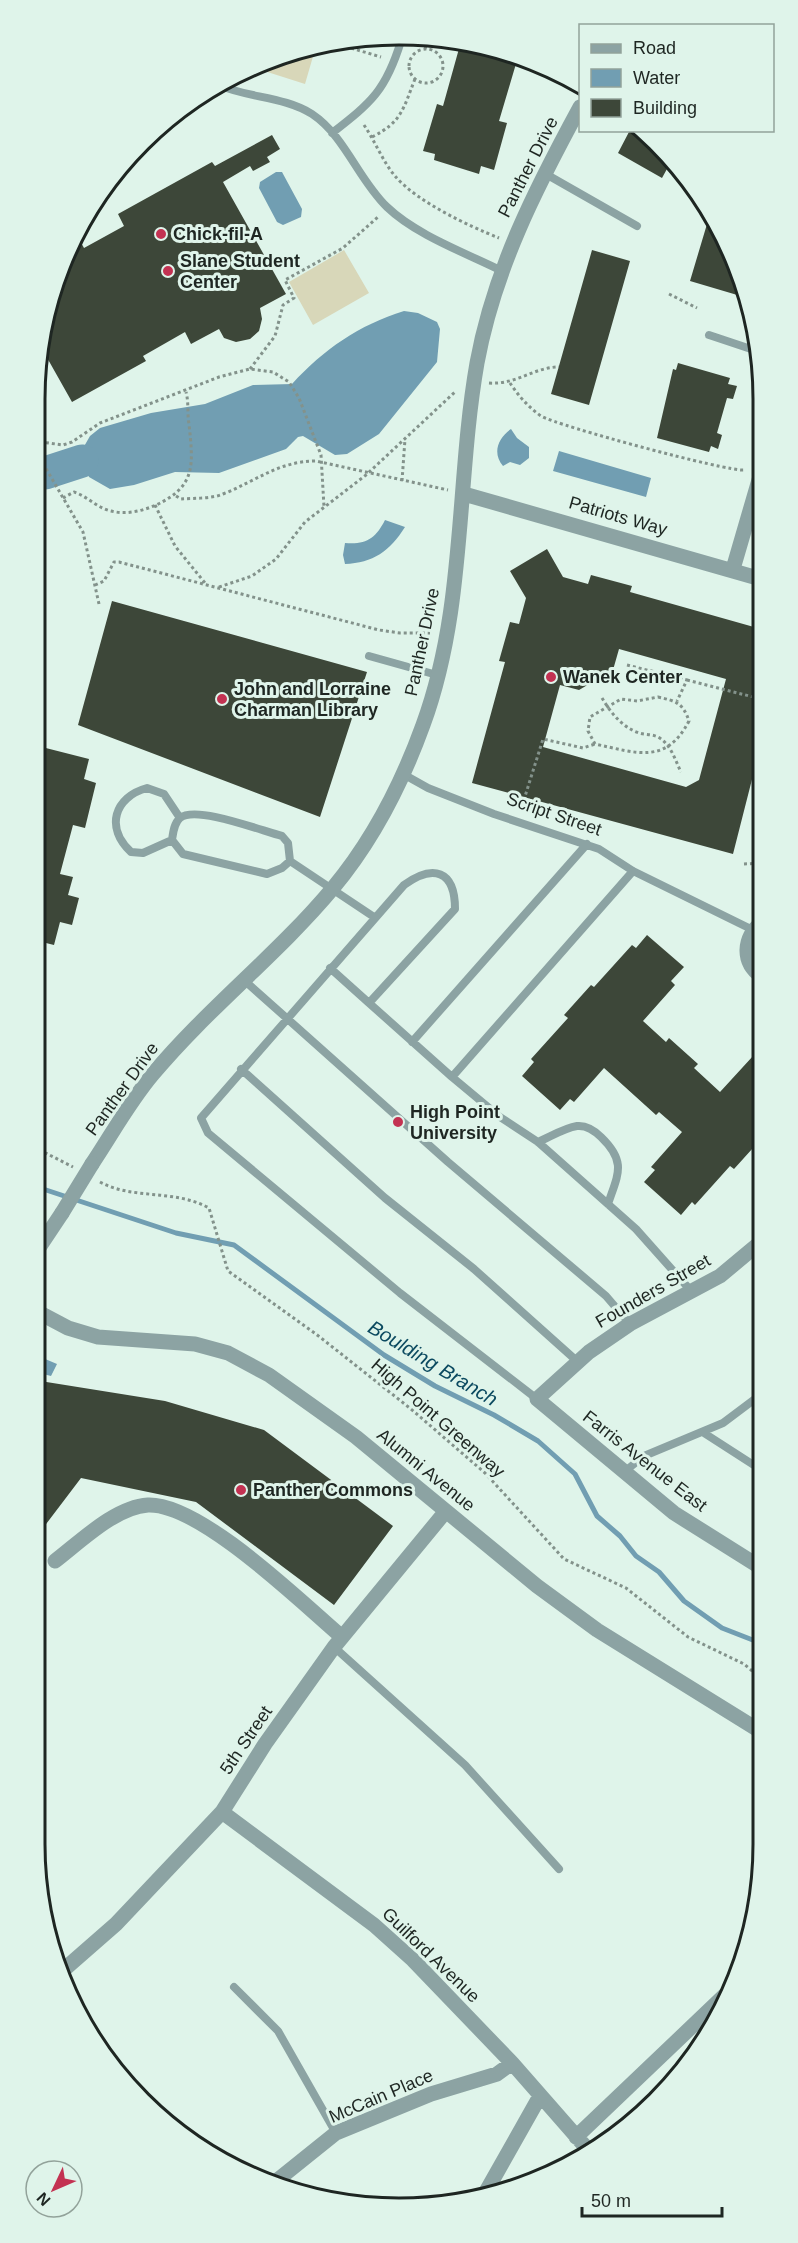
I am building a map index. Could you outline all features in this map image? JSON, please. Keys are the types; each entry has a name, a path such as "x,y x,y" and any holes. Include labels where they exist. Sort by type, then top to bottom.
{"street":[{"name":"Panther Drive","path":"45,1238 153,1074 334,887 387,810 424,723 447,636 464,494 464,458 475,380 502,271 512,243 544,173 579,109"},
{"name":"Patriots Way","path":"464,494 753,576"},
{"path":"733,569 753,500"},
{"name":"Script Street","path":"753,935 746,951 749,963 753,967"},
{"name":"Founders Street","path":"537,1399 578,1362 630,1324 720,1276 753,1248"},
{"name":"Alumni Avenue","path":"45,1316 68,1328 98,1337 195,1344 228,1353 269,1375 356,1437 597,1630 753,1727"},
{"name":"Farris Avenue East","path":"537,1399 674,1513 753,1563"},
{"path":"55,1561 111,1517 147,1505 178,1510 208,1526 338,1642"},
{"name":"5th Street","path":"67,1967 116,1924 222,1812 265,1744 338,1642 446,1511"},
{"name":"Guilford Avenue","path":"222,1812 374,1925 427,1974 512,2063 584,2146"},
{"path":"576,2137 714,2006"},
{"name":"McCain Place","path":"281,2177 336,2133 431,2094 497,2074 512,2063"},
{"path":"489,2186 540,2096"}],"lane":[{"path":"332,133 356,115 386,82 400,45"},
{"path":"230,88 305,110 332,133 373,192 387,208 408,224 502,271"},
{"path":"544,173 637,226"},
{"path":"709,335 749,348"},
{"path":"369,656 437,675"},
{"name":"Script Street","path":"403,774 428,788 494,814 587,844 633,871 753,924"},
{"path":"172,840 143,853 131,852 118,835 116,824 118,809 126,797 147,788 164,794 180,818"},
{"path":"291,861 282,868 267,874 183,854 172,840 173,830 180,818 192,813 282,836 288,843 291,861 334,887 374,917"},
{"path":"412,1042 587,844"},
{"path":"452,1077 633,871"},
{"path":"369,1003 455,909 451,883 442,875 430,872 417,876 404,885 285,1018 201,1118 208,1133 400,1293 537,1399"},
{"path":"330,968 452,1077 500,1117 538,1142 608,1204 658,1250 692,1292"},
{"path":"245,981 448,1162 606,1296 630,1324"},
{"path":"241,1069 376,1190 474,1269 578,1362"},
{"path":"538,1142 576,1126 586,1127 597,1133 614,1150 619,1159 619,1171 608,1204"},
{"path":"624,1472 644,1456 704,1433 753,1400"},
{"path":"704,1433 753,1465"},
{"path":"338,1642 465,1765 559,1869"},
{"path":"234,1987 278,2031 336,2133"}],"path":[{"path":"350,48 409,63"},
{"path":"425,49 440,56 442,72 431,83 415,79 409,69 409,63 415,53 425,49"},
{"path":"372,137 390,128 399,118 415,79"},
{"path":"356,115 396,177 420,196 480,231 512,243"},
{"path":"250,369 275,336 283,305 296,297 285,280 344,249 387,208"},
{"path":"669,294 697,308"},
{"path":"219,587 252,576 264,568 276,558 305,522 368,473 458,389 475,380 492,384 509,382 543,367 559,367"},
{"path":"45,443 63,445 72,442 100,423 186,392 219,377 250,369 265,370 289,382 299,398 321,455 324,507"},
{"path":"509,382 521,398 542,417 604,437 744,471 746,465"},
{"path":"63,498 74,492 108,511 123,513 155,505 176,496 189,476 191,449 189,405 186,392"},
{"path":"402,481 405,439"},
{"path":"176,496 181,499 213,497 278,467 298,461 322,462 464,494"},
{"path":"45,469 85,538 99,604"},
{"path":"155,505 175,546 205,584"},
{"path":"95,585 104,581 114,562 119,562 380,630 400,633 424,632 447,636"},
{"path":"627,665 753,697"},
{"path":"677,701 687,680"},
{"path":"522,806 543,739 583,748 595,744 626,751 656,753 670,747 680,738 689,721 685,707 677,701 658,697 638,701 621,699 590,717 588,731 595,744"},
{"path":"602,698 625,726 640,734 657,736 670,747 681,772"},
{"path":"744,864 753,863"},
{"name":"High Point Greenway","path":"111,1188 188,1198 209,1208 228,1271 316,1335 411,1409 485,1473 564,1559 626,1588 688,1637 744,1664 753,1672"}],"green space":[{"path":"313,56 305,84 266,71"},
{"path":"344,250 369,293 313,325 289,282"}],"water":[{"path":"276,172 282,172 302,209 301,217 283,225 277,222 259,188 260,182"},
{"path":"404,311 418,313 437,322 440,329 437,362 379,434 347,454 335,455 303,436 298,437 286,449 219,473 175,472 134,485 110,489 89,477 82,461 82,450 90,436 100,428 151,413 205,404 253,385 292,384 304,371 343,340 372,323"},
{"path":"511,429 517,438 529,447 529,458 520,465 510,462 503,466 498,456 498,446"},
{"path":"559,451 651,478 646,497 553,471"},
{"path":"385,520 405,527 393,543 372,558 345,564 343,555 345,543 359,543 370,539"},
{"path":"45,1359 57,1364 51,1376 45,1374"}],"building":[{"path":"459,50 516,65 499,121 507,123 494,170 481,166 479,174 434,160 435,154 423,151 437,104 443,106"},
{"path":"631,132 667,169 662,178 618,153"},
{"name":"Slane Student Center","path":"272,135 280,149 267,157 270,162 253,171 250,166 223,182 286,294 260,308 262,319 259,331 250,339 236,342 224,338 219,329 191,344 185,332 143,356 146,361 72,402 48,359 57,307 81,243 84,248 124,226 118,214 212,162 215,166"},
{"path":"707,224 726,264 737,295 690,281"},
{"path":"592,250 630,261 589,405 551,394"},
{"path":"678,363 730,378 728,384 737,386 733,399 727,398 717,433 722,435 718,449 711,446 709,452 657,438 673,369 676,370"},
{"name":"Wanek Center","path":"547,549 563,577 588,584 591,575 632,586 630,592 753,627 753,775 733,854 472,783 505,662 499,661 510,622 519,624 526,598 510,571","holes":["619,649 726,679 699,780 686,787 543,747 560,685 579,690 613,670"]},
{"name":"John and Lorraine Charman Library","path":"112,601 367,672 320,817 78,725"},
{"path":"45,748 89,759 84,779 96,783 85,828 73,825 60,874 73,877 68,895 79,898 72,925 60,922 54,945 45,943"},
{"path":"647,935 684,967 671,981 675,985 643,1021 666,1042 669,1038 698,1064 694,1068 720,1092 753,1056 753,1148 734,1169 730,1166 695,1205 692,1202 681,1215 644,1182 655,1170 651,1167 682,1132 659,1112 656,1115 604,1068 574,1102 570,1099 560,1110 522,1076 534,1062 531,1059 568,1018 564,1015 591,985 594,987 632,945 636,948"},
{"name":"Panther Commons","path":"45,1382 165,1401 264,1430 393,1526 334,1605 196,1502 81,1478 45,1525"}],"waterway":[{"path":"45,473 82,461"},
{"name":"Boulding Branch","path":"45,1190 176,1233 234,1245 384,1355 435,1386 494,1415 538,1441 575,1474 597,1516 620,1536 636,1556 659,1572 684,1601 722,1628 753,1640"}],"place":[{"name":"Chick-fil-A","path":"161,234"},
{"name":"Slane Student Center","path":"168,271"},
{"name":"Wanek Center","path":"551,677"},
{"name":"John and Lorraine Charman Library","path":"222,699"},
{"name":"High Point University","path":"398,1122"},
{"name":"Panther Commons","path":"241,1490"}]}
